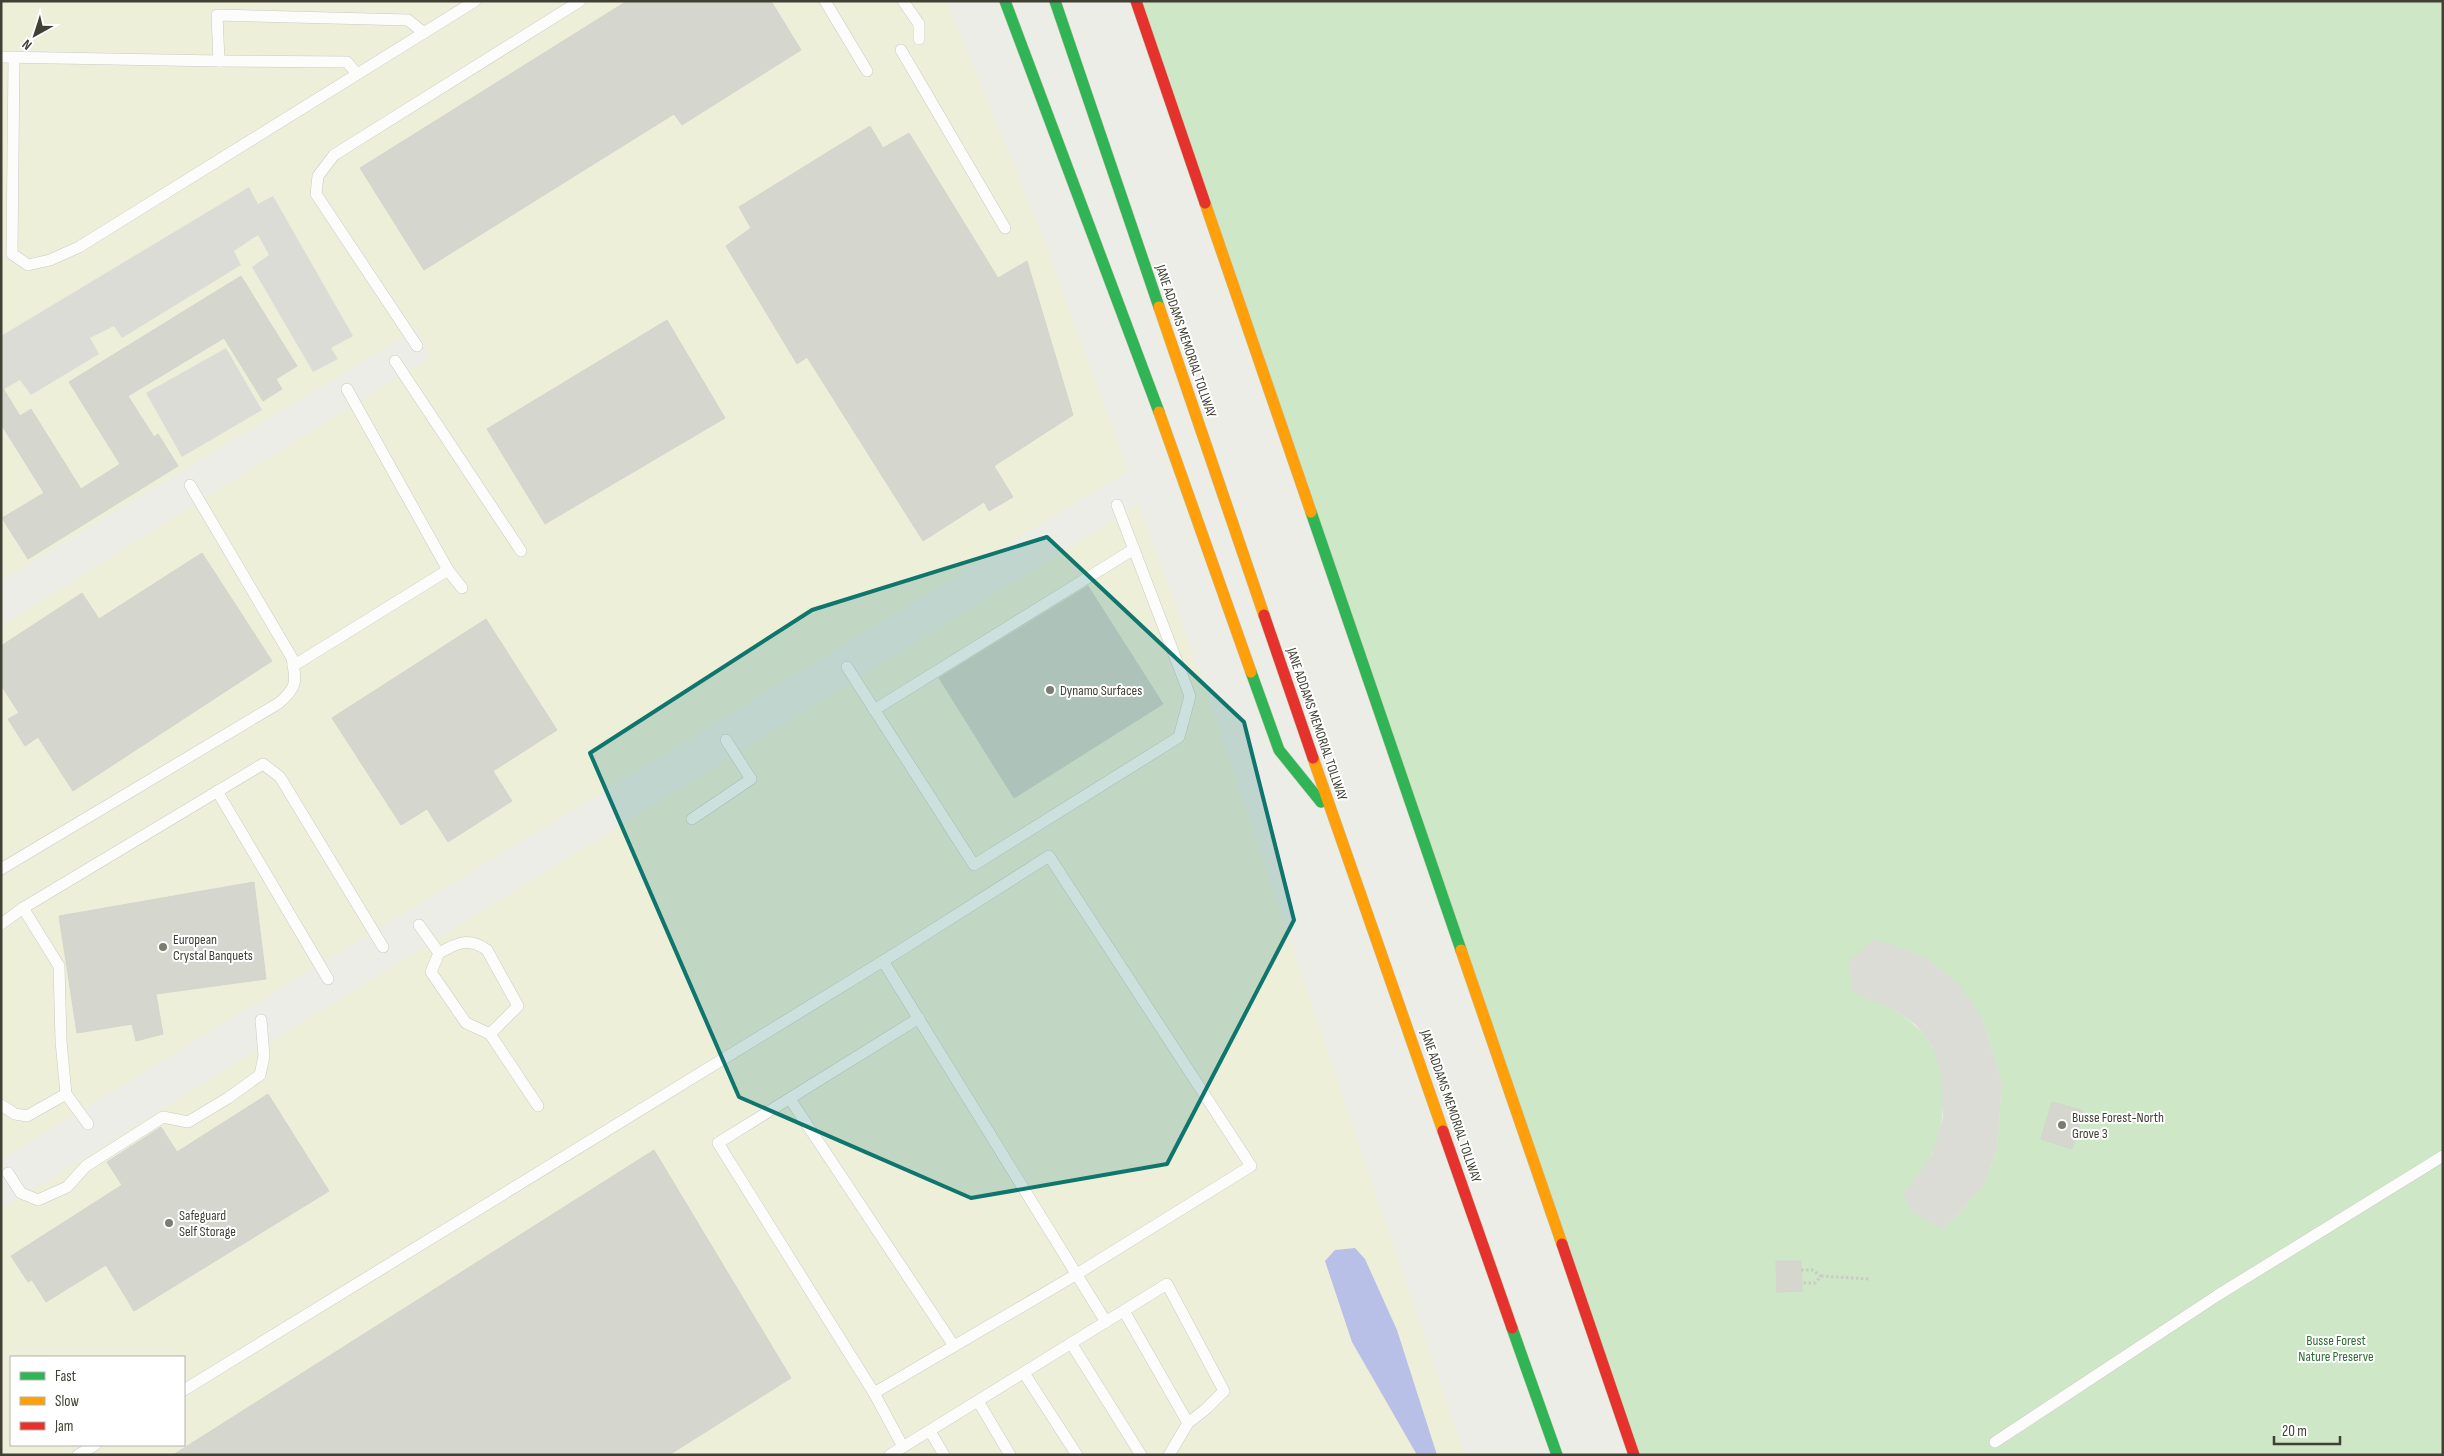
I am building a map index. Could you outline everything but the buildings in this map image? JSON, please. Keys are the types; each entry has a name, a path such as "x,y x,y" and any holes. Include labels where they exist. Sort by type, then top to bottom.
{"highway":[{"path":"1005,1 1134,344 1279,750 1333,817"},
{"name":"JANE ADDAMS MEMORIAL TOLLWAY","path":"1055,1 1333,817 1557,1455"},
{"path":"1136,1 1634,1455"}],"lane":[{"path":"14,57 12,254 28,265 50,260 79,247 476,1"},
{"path":"417,346 316,194 318,176 334,155 580,1"},
{"path":"826,1 867,70"},
{"path":"903,1 919,24 919,39"},
{"path":"219,61 217,15 408,20 424,33"},
{"path":"901,50 1005,228"},
{"path":"1,57 347,62 357,74"},
{"path":"395,361 521,551"},
{"path":"347,389 448,570 462,588"},
{"path":"1,869 279,703 292,692 295,678 292,658 190,485"},
{"path":"846,668 974,865 1179,737 1190,696 1117,505"},
{"path":"874,710 1134,549"},
{"path":"293,666 448,570"},
{"path":"692,819 751,779 726,740"},
{"path":"1,924 23,908 262,764 280,777 383,947"},
{"path":"217,791 328,980"},
{"path":"185,1389 883,961 1049,856 1251,1166 1077,1274 874,1392"},
{"path":"23,908 59,966 61,1041 66,1094 88,1124"},
{"path":"419,925 439,953"},
{"path":"490,1034 518,1006 487,950 479,944 462,941 439,953 431,972 466,1023 490,1034 538,1106"},
{"path":"883,961 1106,1322"},
{"path":"902,1447 874,1392 718,1143 919,1018"},
{"path":"8,1173 21,1193 38,1200 67,1187 86,1166 162,1117 188,1122 228,1098 260,1075 264,1056 262,1020"},
{"path":"1,1105 15,1114 27,1116 66,1094"},
{"path":"790,1099 954,1346"},
{"path":"1995,1442 2218,1295 2443,1156"},
{"path":"890,1455 1167,1284 1224,1391 1188,1423 1169,1455"},
{"path":"1124,1311 1188,1423"},
{"path":"1071,1343 1140,1455"},
{"path":"1024,1373 1077,1455"},
{"path":"978,1401 1010,1455"},
{"path":"930,1431 944,1455"},
{"path":"78,1455 93,1446"}],"path":[{"path":"1801,1270 1812,1270 1821,1276 1869,1279"},
{"path":"1802,1283 1815,1283 1821,1276"}],"highlighted area":[{"path":"1047,537 1244,722 1294,920 1167,1164 971,1198 739,1097 590,753 812,610"}],"shaded area":[{"path":"1,1 947,1 1045,243 1128,471 1,1159 1,626 430,357 418,328 1,580"},
{"path":"249,187 258,204 273,196 353,336 331,348 338,359 313,372 252,267 269,255 258,235 234,251 241,265 122,338 114,326 90,338 99,354 31,395 20,380 1,391 1,336"},
{"path":"226,348 262,410 182,457 146,393"},
{"path":"1139,504 1218,725 1464,1455 1,1455 1,1209"},
{"path":"1873,940 1891,944 1928,959 1958,984 1981,1015 2002,1082 1997,1149 1984,1185 1944,1229 1913,1213 1903,1195 1932,1155 1943,1117 1942,1077 1933,1047 1916,1025 1893,1009 1852,992 1849,961"}],"green space":[{"name":"Busse Forest Nature Preserve","path":"1139,1 2443,1 2443,1455 1640,1455","holes":["1893,1009 1981,1015 2002,1082 1997,1149 1984,1185 1944,1229 1903,1195 1926,1165 1932,1154 1940,1129 1943,1100 1941,1070 1928,1040 1915,1026"]}],"water":[{"path":"1355,1248 1365,1259 1397,1330 1437,1455 1417,1455 1352,1342 1325,1261 1335,1250"}],"traffic: fast":[{"path":"1005,1 1159,412"},
{"path":"1055,1 1159,307"},
{"path":"1311,512 1461,950"},
{"path":"1251,672 1279,750 1321,802"},
{"path":"1512,1328 1557,1455"}],"traffic: slow":[{"path":"1205,203 1311,512"},
{"path":"1159,307 1264,615"},
{"path":"1159,412 1251,672"},
{"path":"1313,758 1443,1131"},
{"path":"1461,950 1562,1244"}],"traffic: jam":[{"path":"1136,1 1205,203"},
{"path":"1264,615 1313,758"},
{"path":"1443,1131 1512,1328"},
{"path":"1562,1244 1634,1455"}],"place":[{"name":"Dynamo Surfaces","path":"1050,690"},
{"name":"European Crystal Banquets","path":"163,947"},
{"name":"Busse Forest-North Grove 3","path":"2062,1125"},
{"name":"Safeguard Self Storage","path":"169,1223"}]}
